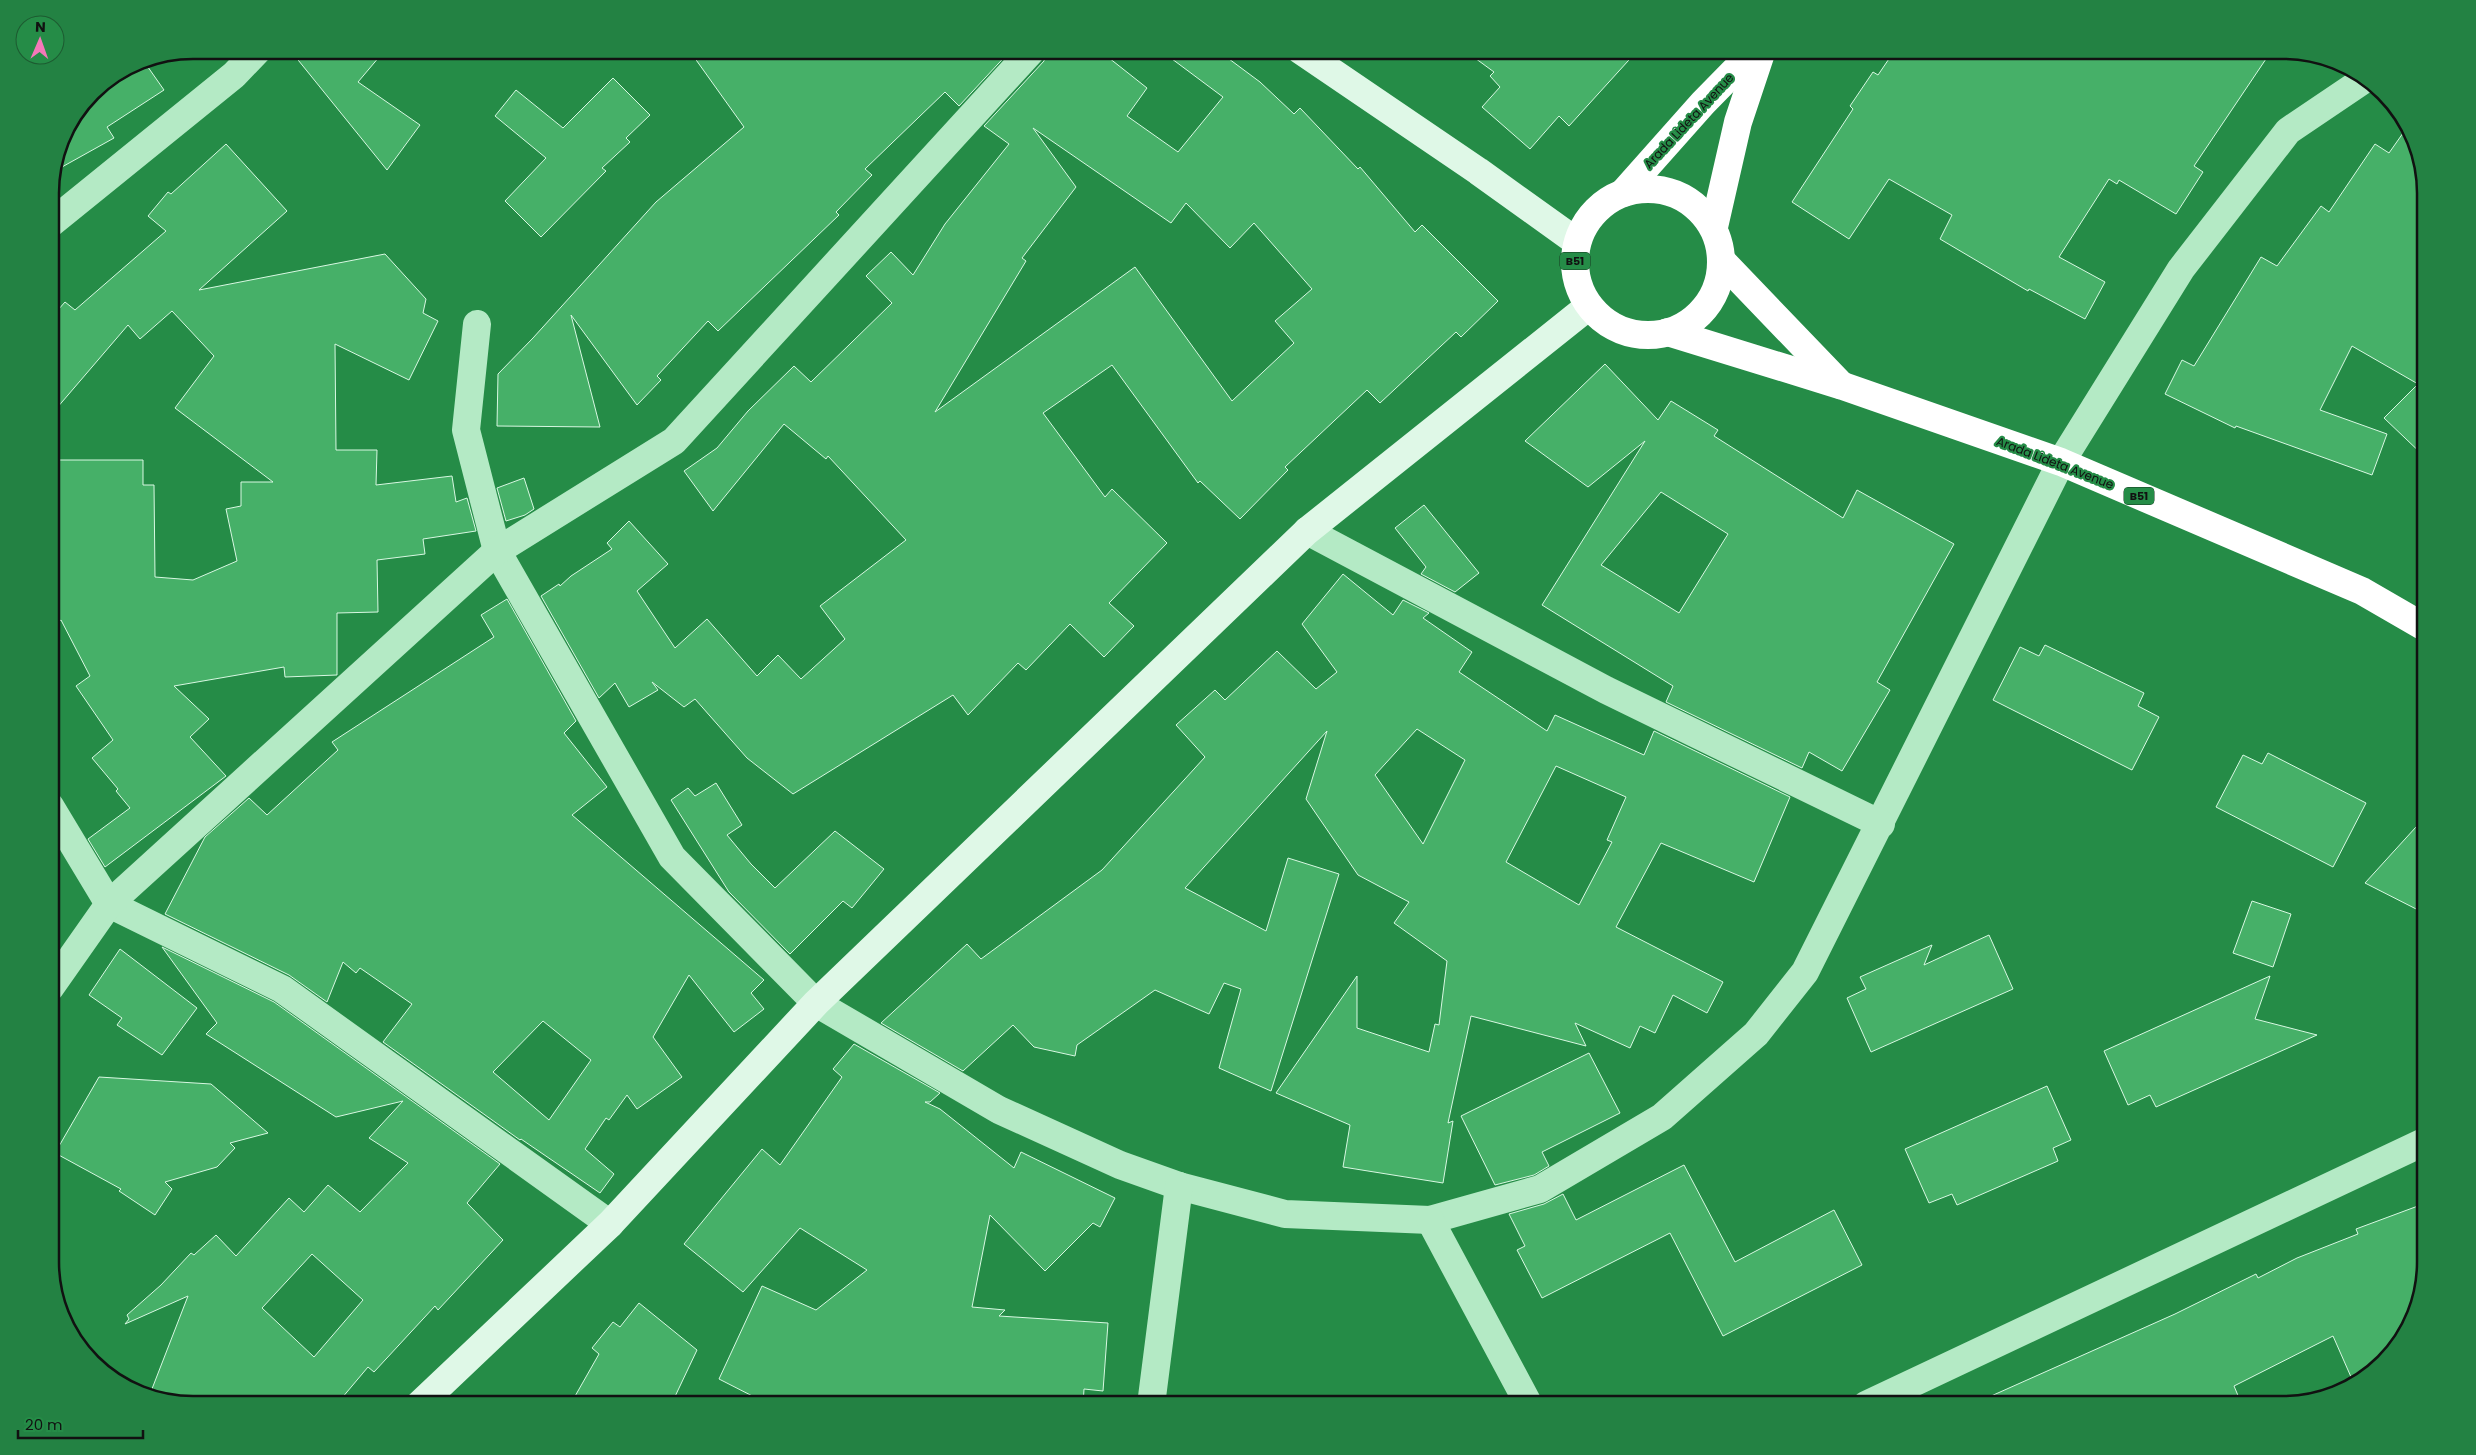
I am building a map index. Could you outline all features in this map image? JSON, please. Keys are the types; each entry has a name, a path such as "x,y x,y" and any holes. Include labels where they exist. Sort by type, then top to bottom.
{"highway":[{"name":"Arada Lideta Avenue","path":"1747,59 1703,103 1623,193 1593,212 1577,242 1574,264 1579,286 1589,306 1611,325 1639,334 1668,332 1842,386 2061,462 2362,591 2417,623"},
{"name":"Arada Lideta Avenue","path":"1668,332 1694,319 1713,297 1722,261 1714,226 1738,122 1759,59"},
{"name":"Arada Lideta Avenue","path":"1623,193 1655,189 1689,200 1714,226"},
{"name":"Arada Lideta Avenue","path":"1722,261 1842,386"}],"street":[{"path":"59,217 234,76 250,59"},
{"path":"59,975 109,904 497,551 674,441 1024,59"},
{"path":"1313,59 1478,171 1577,242"},
{"path":"477,324 466,430 497,551 672,857 816,1003 1000,1110 1120,1165 1179,1186 1285,1214 1430,1220 1540,1189 1670,1110 1756,1034 1806,972 2061,462 2180,269 2288,131 2360,83"},
{"path":"428,1396 610,1224 816,1003 1308,531 1589,306"},
{"path":"1308,531 1606,690 1881,824"},
{"path":"59,821 109,904 282,988 610,1224"},
{"path":"1903,1396 2417,1145"},
{"path":"1152,1396 1179,1186"},
{"path":"1430,1220 1524,1396"}],"building":[{"path":"297,59 377,59 358,82 420,125 387,170"},
{"path":"695,59 1003,59 959,106 945,92 865,169 872,175 836,212 839,215 718,331 708,321 657,376 661,380 637,405 571,315 600,427 497,426 498,374 656,202 744,127"},
{"path":"1045,59 1110,59 1147,88 1127,116 1178,152 1223,97 1172,59 1229,59 1260,82 1294,114 1300,108 1358,169 1360,167 1415,232 1422,225 1498,301 1461,337 1456,332 1380,403 1367,390 1285,467 1288,470 1240,519 1200,481 1198,483 1112,365 1043,413 1105,497 1112,489 1167,543 1109,603 1134,626 1104,657 1070,624 1026,670 1018,663 968,715 953,695 793,794 747,758 695,699 684,707 652,682 658,690 629,707 615,683 599,698 541,596 559,584 560,586 571,576 612,549 607,543 629,521 668,564 637,591 675,648 707,619 757,676 778,655 801,679 845,639 820,606 906,540 828,456 826,459 784,424 713,511 684,471 717,448 748,411 794,366 811,382 892,303 866,276 891,252 913,275 945,224 1009,144 984,126","holes":["1033,128 1171,223 1186,203 1230,248 1254,223 1312,289 1275,321 1294,343 1232,401 1135,267 935,412 1026,261 1022,258 1076,187"]},
{"path":"1476,59 1630,59 1569,126 1559,116 1530,149 1482,107 1500,87 1490,76 1494,72"},
{"path":"1889,59 2266,59 2194,166 2203,172 2176,214 2119,180 2117,184 2109,179 2059,257 2105,282 2085,319 2029,289 2028,291 1940,239 1952,215 1889,179 1849,239 1792,202 1853,109 1850,106 1873,72 1878,75"},
{"path":"148,67 164,90 107,127 114,138 61,168 69,141 86,111 104,92 118,81"},
{"path":"613,78 650,115 626,138 630,142 602,168 606,171 541,237 505,201 546,158 495,116 516,90 563,128"},
{"path":"2403,133 2415,166 2417,184 2417,383 2352,346 2320,410 2387,434 2372,475 2236,426 2235,428 2165,394 2182,360 2194,366 2261,257 2277,266 2321,206 2329,212 2375,144 2389,153"},
{"path":"226,144 287,211 199,290 385,254 426,299 423,313 438,321 409,380 335,344 336,450 377,450 376,485 452,476 456,502 467,498 476,531 423,539 425,554 377,560 378,612 337,613 337,675 285,677 284,667 174,686 209,719 190,737 226,776 105,867 88,839 130,808 116,791 118,789 92,758 113,740 76,686 90,676 61,620 59,621 59,460 143,460 143,485 154,485 155,577 193,580 237,561 226,509 241,506 241,482 273,482 175,408 214,356 172,311 140,339 128,325 59,406 59,309 65,302 75,310 166,231 148,216 168,192 171,194"},
{"path":"1605,364 1658,420 1671,401 1718,430 1714,436 1843,518 1857,490 1954,544 1877,682 1890,690 1842,771 1809,752 1802,768 1666,702 1673,686 1542,605 1645,441 1588,487 1525,441","holes":["1661,492 1728,534 1679,613 1601,565"]},
{"path":"2417,385 2417,449 2384,418"},
{"path":"524,478 534,509 525,515 506,521 497,488"},
{"path":"1424,505 1479,573 1455,592 1421,574 1426,567 1395,528"},
{"path":"1343,574 1393,615 1403,600 1429,613 1423,618 1472,652 1459,672 1547,731 1555,715 1644,755 1654,731 1790,797 1754,882 1661,843 1616,927 1723,982 1707,1013 1673,995 1655,1033 1640,1026 1630,1048 1575,1023 1586,1046 1471,1016 1448,1123 1453,1121 1443,1183 1343,1167 1350,1125 1276,1093 1357,976 1357,1028 1429,1052 1435,1024 1439,1025 1447,961 1394,923 1409,902 1358,875 1306,799 1327,731 1185,888 1266,931 1288,858 1339,874 1271,1091 1219,1068 1241,989 1224,983 1209,1014 1155,990 1077,1045 1075,1056 1034,1047 1013,1025 963,1071 881,1023 967,944 981,959 1102,870 1205,757 1176,725 1215,690 1225,700 1277,651 1316,689 1337,672 1302,624","holes":["1417,729 1465,760 1423,844 1375,775","1556,766 1626,797 1607,840 1612,842 1579,905 1506,862"]},
{"path":"507,599 576,721 564,733 607,787 572,815 764,980 751,993 764,1009 734,1032 689,975 653,1037 682,1077 637,1109 627,1095 609,1120 606,1118 585,1149 614,1174 600,1193 520,1140 383,1042 412,1004 360,968 356,973 343,962 327,1002 289,975 165,914 205,837 249,798 267,815 338,750 332,742 494,637 481,615","holes":["543,1021 591,1060 549,1120 493,1072"]},
{"path":"2045,645 2144,693 2138,706 2159,717 2132,770 1993,700 2020,647 2039,656"},
{"path":"2268,753 2366,803 2333,867 2216,807 2243,755 2262,764"},
{"path":"716,783 742,825 727,835 751,864 775,888 835,831 884,869 852,908 843,901 790,954 729,892 671,800 688,788 695,796"},
{"path":"2417,826 2417,909 2365,883"},
{"path":"2252,901 2291,914 2273,967 2233,953"},
{"path":"1989,935 2013,989 1871,1052 1847,998 1866,989 1860,977 1932,945 1924,965"},
{"path":"162,947 274,1002 500,1164 467,1203 503,1240 438,1310 435,1306 374,1372 368,1367 344,1396 192,1396 158,1392 152,1390 188,1296 125,1324 129,1319 127,1315 161,1285 191,1253 194,1255 216,1235 236,1256 289,1198 304,1212 328,1185 360,1212 408,1163 369,1138 403,1101 336,1117 206,1034 217,1023","holes":["312,1254 363,1300 314,1357 262,1308"]},
{"path":"120,949 197,1008 162,1055 117,1025 122,1018 89,995"},
{"path":"2270,976 2255,1019 2317,1035 2156,1107 2150,1095 2128,1105 2104,1051"},
{"path":"854,1044 940,1093 930,1102 925,1102 940,1109 1014,1168 1021,1152 1115,1198 1100,1227 1093,1223 1045,1271 990,1215 972,1307 1005,1310 999,1316 1108,1323 1103,1391 1084,1389 1084,1396 752,1396 719,1379 762,1286 816,1310 867,1270 800,1228 743,1292 684,1244 762,1149 780,1165 842,1077 833,1069"},
{"path":"1589,1053 1620,1113 1542,1152 1549,1166 1534,1175 1495,1185 1461,1116"},
{"path":"99,1077 211,1084 268,1133 230,1143 235,1148 217,1167 165,1182 172,1189 155,1215 119,1191 121,1189 59,1155 59,1146"},
{"path":"2047,1086 2071,1140 2053,1148 2058,1161 1957,1205 1952,1194 1929,1203 1905,1149"},
{"path":"1684,1165 1735,1262 1834,1210 1862,1265 1723,1336 1670,1233 1542,1298 1517,1250 1525,1246 1509,1214 1544,1204 1563,1194 1576,1220"},
{"path":"2417,1206 2416,1280 2407,1314 2390,1344 2365,1369 2351,1377 2333,1336 2234,1386 2238,1396 1991,1396 2175,1314 2256,1274 2258,1278 2297,1258 2358,1234 2356,1229"},
{"path":"639,1303 697,1350 675,1396 575,1396 599,1354 592,1348 613,1322 620,1327"}]}
